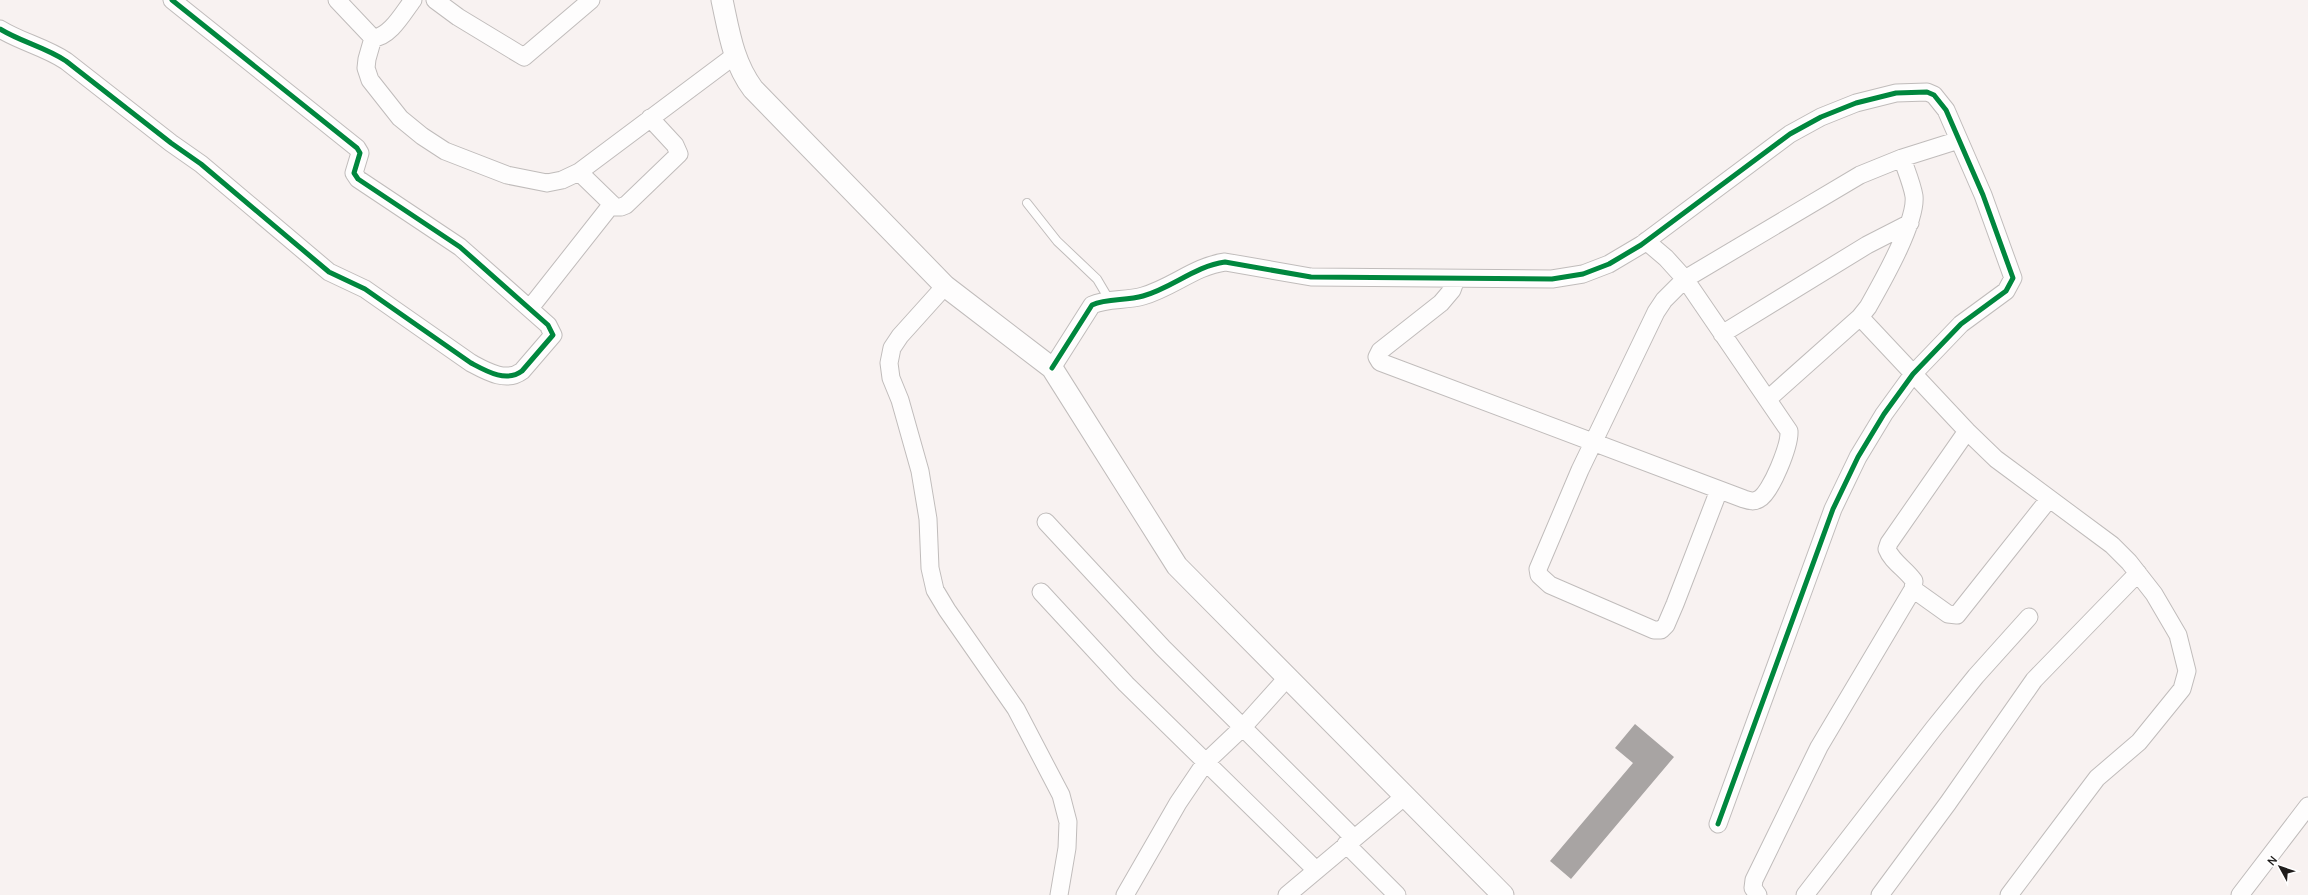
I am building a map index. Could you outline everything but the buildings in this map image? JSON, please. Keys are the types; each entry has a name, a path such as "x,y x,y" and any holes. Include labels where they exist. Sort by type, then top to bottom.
{"street":[{"path":"337,0 373,38 381,38 388,32 413,0"},
{"path":"435,0 458,17 524,57 591,0"},
{"path":"722,0 734,56 741,73 753,89 945,286 1052,368 1177,566 1503,895"},
{"path":"0,29 12,36 49,50 66,61 171,143 202,164 329,272 365,288 471,363 484,370 505,376 517,375 553,335 552,330 530,308 460,247 358,179 354,173 360,153 357,148 178,2"},
{"path":"373,38 366,68 370,80 400,118 422,136 445,151 506,175 547,183 562,180 579,172 734,56"},
{"path":"1052,368 1087,310 1100,302 1143,296 1211,264 1225,262 1311,277 1552,279 1583,274 1610,264 1646,241 1790,134 1821,117 1856,103 1896,93 1927,92 1934,95 1946,110 1983,195 2013,278 2006,291 1961,324 1913,374 1884,414 1858,457 1834,509 1718,824"},
{"path":"579,172 612,204 621,207 626,205 678,154 675,145 650,118"},
{"path":"1719,490 1666,625 1661,630 1654,630 1550,585 1539,575 1538,569 1566,500 1656,312 1664,300 1685,279 1860,175 1902,158 1959,140"},
{"path":"1768,399 1860,318 1877,292 1910,223 1914,196 1902,158"},
{"path":"530,308 612,204"},
{"path":"1722,334 1867,245 1910,223"},
{"path":"1456,279 1452,290 1441,303 1380,351 1377,357 1380,362 1593,444 1753,501 1766,493 1790,439 1786,426 1685,279 1666,258 1646,241"},
{"path":"945,286 900,336 892,348 889,363 891,378 900,400 920,471 928,519 930,568 936,590 947,610 1016,709 1061,795 1068,822 1067,848 1059,895"},
{"path":"1860,318 1967,431 2012,472 2107,541 2138,573 2154,594 2178,635 2187,671 2186,680 2182,689 2139,742 2097,778 2009,895"},
{"path":"1758,895 1753,888 1754,880 1819,747 1913,589 1914,581 1890,555 1887,549 1967,431"},
{"path":"1913,589 1948,614 1957,615 2049,498"},
{"path":"1046,522 1163,648 1243,727 1350,841 1397,895"},
{"path":"1880,895 2034,680 2138,573"},
{"path":"1041,592 1126,684 1316,870"},
{"path":"1805,895 1976,676 2029,617"},
{"path":"1125,895 1178,804 1205,763 1243,727 1287,678"},
{"path":"1287,895 1405,796"},
{"path":"2240,895 2308,806"}],"lane":[{"path":"1027,203 1058,241 1097,279 1110,301"}],"cycle path":[{"path":"0,29 66,61 171,143 201,164 329,272 365,289 471,363 503,376 509,376 522,371 553,335 548,325 460,247 358,179 354,173 360,153 357,148 172,0"},
{"path":"1052,368 1092,305 1104,301 1130,299 1143,296 1164,288 1194,272 1214,264 1225,262 1311,277 1552,279 1583,274 1609,264 1641,245 1790,134 1821,117 1856,103 1896,93 1927,92 1934,95 1946,110 1983,195 2013,278 2006,291 1961,324 1913,374 1884,414 1858,457 1833,509 1718,824"}]}
